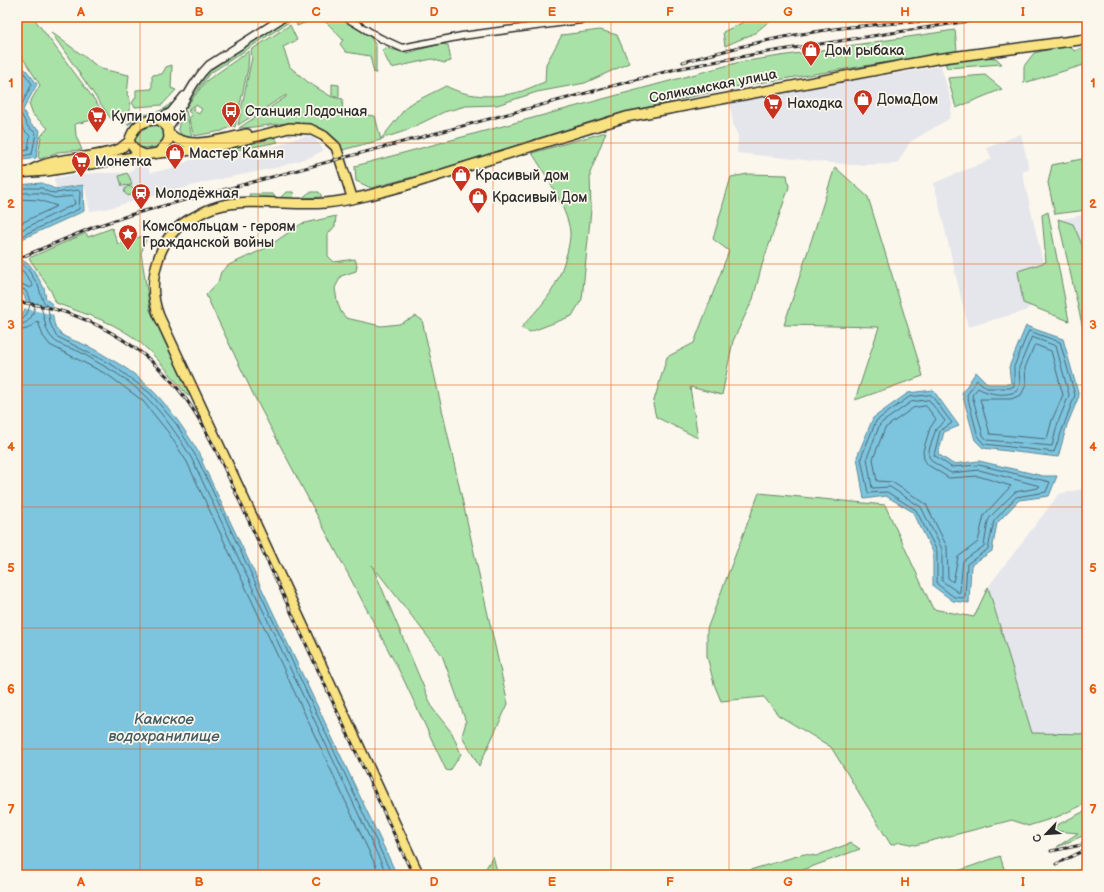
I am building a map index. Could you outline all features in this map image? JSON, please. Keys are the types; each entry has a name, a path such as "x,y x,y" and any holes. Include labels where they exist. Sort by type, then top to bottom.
{"main road":[{"name":"Соликамская улица","path":"419,875 161,322 153,295 154,275 164,245 181,225 208,209 234,204 314,203 352,197 414,183 626,117 936,59 1087,39"},
{"path":"29,172 39,166 55,162 118,150 129,142 135,127 143,122 156,120 163,122 175,139 190,144 257,132 272,131"},
{"path":"17,173 47,171 158,153 195,150 226,144 272,131 289,128 305,128 320,133 330,140 338,152 352,197"},
{"path":"158,153 165,147 169,131"},
{"path":"129,142 136,151 145,156"}],"street":[{"path":"156,120 171,112 200,74 209,66 284,17"},
{"path":"345,17 380,38 402,48 462,36 603,17"},
{"path":"169,131 182,107 188,91"}],"shaded area":[{"path":"941,66 952,104 950,118 910,142 897,164 852,165 737,153 738,136 734,127 729,102"},
{"path":"1021,134 1029,169 1022,171 1043,263 1047,293 1025,311 968,327 934,183 992,159 987,148"},
{"path":"307,136 314,138 324,150 313,156 279,167 206,182 105,209 90,211 84,184 56,188 54,178 96,173 130,173 136,165 146,161 150,173 172,168 191,160 281,145 292,139"},
{"path":"1087,214 1087,326 1059,220"},
{"path":"1087,488 1087,734 1032,733 988,587 1059,494"}],"green space":[{"path":"17,17 33,17 99,106 101,118 75,124 76,136 82,150 58,152 40,159 38,157 41,136 48,128 33,115 29,104 40,85 17,49"},
{"path":"302,17 339,17 370,36 376,46 376,73 374,73 370,56 346,52 340,44 343,40 323,21 313,20 297,26 296,21"},
{"path":"754,17 774,17 755,33 725,46 723,32"},
{"path":"285,21 289,22 209,74 188,103 186,102 209,71"},
{"path":"290,25 297,40 283,47 290,67 309,83 332,97 332,84 339,85 339,97 333,97 343,99 342,112 375,116 381,140 342,150 326,131 317,126 295,123 239,128 286,97 286,95 238,125 252,57 251,50"},
{"path":"600,30 617,35 629,63 585,83 537,92 497,105 466,106 444,112 405,131 381,139 408,105 446,86 454,90 480,96 498,96 519,92 545,82 546,64 562,35"},
{"path":"955,30 957,51 734,87 609,116 435,171 371,188 356,181 355,166 740,62"},
{"path":"51,32 101,69 129,75 127,95 129,97 130,111 129,117 125,123 120,118 111,119"},
{"path":"440,44 448,45 451,61 444,63 432,59 391,68 382,50 386,48 407,53"},
{"path":"1067,45 1075,51 1087,45 1087,64 1024,83 1024,66 1034,53"},
{"path":"249,51 248,68 235,127 232,126 222,131 194,136 189,119 192,115 188,111 194,108 193,110 199,114 202,109 196,105 188,109 186,107 206,81"},
{"path":"982,57 996,58 1002,64 947,68 945,63"},
{"path":"172,65 171,88 176,90 162,105 135,107 132,103 136,97 136,90 152,89 152,75 162,74 166,67"},
{"path":"985,75 1002,89 956,108 948,78"},
{"path":"171,103 173,105 163,112 140,118 127,125 137,117 160,111"},
{"path":"185,110 192,137 183,136 179,130 179,123"},
{"path":"154,124 163,128 166,140 158,147 140,148 135,144 134,134 145,126"},
{"path":"606,132 590,173 591,210 582,299 572,316 530,332 521,328 544,302 555,285 565,259 570,236 569,227 562,205 532,153"},
{"path":"274,137 278,142 232,151 231,148 232,146"},
{"path":"1087,158 1087,210 1055,214 1048,183 1052,165"},
{"path":"835,167 868,197 923,376 855,400 879,327 784,325"},
{"path":"127,173 132,185 122,186 119,176"},
{"path":"748,174 787,175 789,187 762,265 753,299 733,341 722,395 690,387 698,438 656,417 653,404 667,357 694,343 729,251 713,239 731,177"},
{"path":"129,186 134,191 129,196 124,191"},
{"path":"286,192 293,192 294,199 280,198"},
{"path":"310,192 319,192 322,197 302,198"},
{"path":"249,194 272,194 276,197 273,200 251,199"},
{"path":"1048,212 1069,321 1023,303 1018,271 1046,262 1042,215"},
{"path":"336,216 335,226 328,234 328,256 334,262 355,259 357,265 356,271 341,276 335,288 337,301 341,312 346,318 381,326 399,324 416,316 422,320 508,704 479,766 462,736 466,722 442,655 372,565 433,709 452,733 461,754 450,771 446,770 402,676 254,396 206,295 218,282 221,272 229,265 266,248 301,224"},
{"path":"1058,219 1073,224 1087,256 1087,346"},
{"path":"112,228 118,244 143,236 146,240 141,253 150,310 190,395 188,396 150,351 132,336 90,315 56,303 51,291 29,258 86,233 88,237"},
{"path":"759,493 885,505 933,609 974,617 988,587 1032,733 1087,734 1087,803 1057,817 1028,826 1012,820 915,845 900,842 891,845 831,747 778,715 764,697 721,701 714,684 707,656 707,629"},
{"path":"1087,810 1087,834 1057,847 1078,833 1047,830"},
{"path":"851,843 860,849 789,875 753,875 750,870 804,854 816,856"},
{"path":"493,856 498,875 484,875 485,870"},
{"path":"1000,856 1006,875 947,875"},
{"path":"1087,867 1087,875 1064,875"}],"water":[{"path":"17,63 27,71 37,84 23,110 31,125 40,130 36,158 17,161"},
{"path":"42,183 55,189 83,185 84,211 22,239 17,244 17,185"},
{"name":"Камское водохранилище","path":"17,250 22,260 30,265 36,274 44,288 46,299 52,304 53,320 57,330 65,337 92,348 129,370 165,404 194,445 203,460 202,462 397,875 17,875 17,315 22,315 26,301 24,295 17,291"},
{"path":"1026,326 1063,339 1079,396 1067,425 1058,457 983,448 975,440 962,393 976,372 988,384 1011,384 1009,367"},
{"path":"933,390 959,426 944,432 938,454 953,464 979,461 1043,476 1057,476 1049,496 1019,500 997,523 992,551 971,565 969,603 953,601 933,586 933,552 913,512 886,496 864,499 857,457 873,418 908,393"}],"pier":[{"path":"24,301 54,307 55,315 23,308"}],"railway":[{"path":"17,259 94,227 133,214 676,69 756,54 995,17"},
{"path":"683,62 761,42 825,30 945,20"},
{"path":"17,302 65,312 88,321 109,332 130,345 149,360 167,376 183,395 204,427 213,444 413,875"},
{"path":"1051,851 1087,844"},
{"path":"1056,864 1087,849"}],"place":[{"name":"Дом рыбака","path":"811,67"},
{"name":"ДомаДом","path":"863,116"},
{"name":"Находка","path":"773,120"},
{"name":"Станция Лодочная","path":"231,128"},
{"name":"Купи домой","path":"97,133"},
{"name":"Мастер Камня","path":"175,170"},
{"name":"Монетка","path":"81,178"},
{"name":"Красивый дом","path":"461,192"},
{"name":"Молодёжная","path":"141,210"},
{"name":"Красивый Дом","path":"478,214"},
{"name":"Комсомольцам - героям Гражданской войны","path":"128,251"}]}
